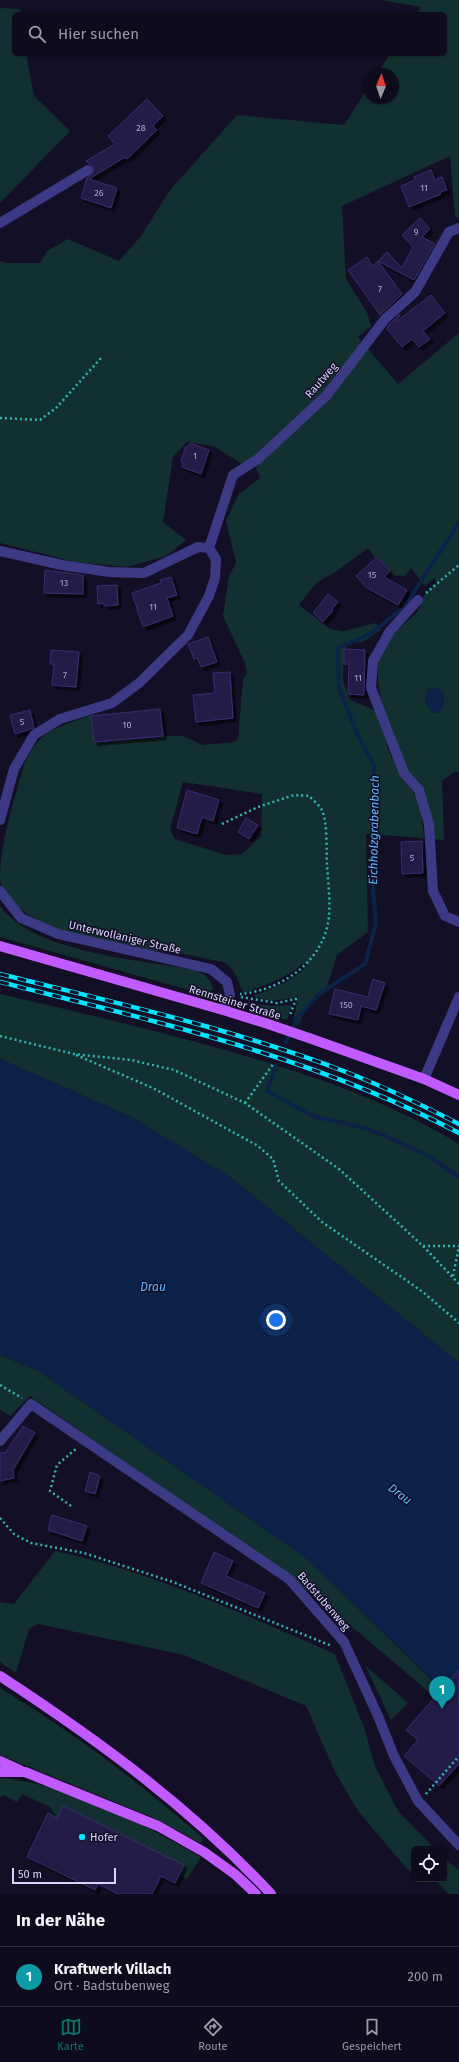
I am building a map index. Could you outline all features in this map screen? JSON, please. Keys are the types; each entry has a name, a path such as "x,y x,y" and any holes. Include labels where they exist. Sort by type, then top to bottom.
{"main road":[{"name":"Rennsteiner Straße","path":"0,946 223,1010 309,1038 424,1079 459,1094"},
{"path":"0,1676 90,1736 165,1794 214,1837 271,1894"},
{"path":"0,1761 158,1826 204,1852 236,1875 256,1894"},
{"path":"0,1772 25,1772"}],"street":[{"path":"0,224 88,170"},
{"name":"Rautweg","path":"209,548 233,475 258,459 327,395 385,320 415,292 450,232 459,228"},
{"path":"0,551 62,565 109,572 144,573 198,547 209,548 216,559 215,578 209,596 188,635 139,683 112,703 60,719 34,735 14,769 0,820"},
{"path":"418,600 390,631 373,661 371,688 404,773 419,790 429,824 434,891 445,916 459,922"},
{"name":"Unterwollaniger Straße","path":"0,891 20,918 58,934 211,969 227,982 230,995"},
{"path":"223,1010 230,995"},
{"path":"424,1079 459,998"},
{"path":"0,1441 31,1404"},
{"name":"Badstubenweg","path":"31,1404 289,1579 344,1642 394,1756 418,1802 459,1845"}],"path":[{"path":"0,418 40,420 56,408 102,357"},
{"path":"418,600 459,565"},
{"path":"222,824 258,807 294,795 309,796 322,809 326,834 329,911 326,933 315,955 287,979 255,993 230,995"},
{"path":"245,998 277,1003 296,999 290,1015"},
{"path":"0,1036 74,1054 131,1060 174,1070 245,1103 339,1169 423,1246 459,1284"},
{"path":"74,1054 153,1088 258,1146 272,1159 279,1181 322,1222 423,1292 459,1323"},
{"path":"245,1103 274,1063"},
{"path":"423,1246 459,1246 455,1258 452,1277"},
{"path":"0,1385 31,1404"},
{"path":"71,1506 50,1491 57,1465 73,1450 89,1443"},
{"path":"0,1518 14,1534 30,1543 84,1553 173,1582 349,1653"},
{"path":"436,1784 459,1756"}],"green space":[{"path":"380,0 459,0 459,217 455,217 450,156 342,206 346,279 367,312 371,326 358,337 361,340 353,359 333,383 244,465 213,446 187,442 173,457 163,522 186,540 166,556 127,567 75,562 0,543 0,261 6,263 40,263 47,251 68,239 119,261 141,236 170,190 237,115 344,125 363,95 363,104 399,104 399,68 381,68 389,56 447,56 447,12 417,12 421,7"},
{"path":"0,8 20,9 21,12 12,12 12,56 26,56 34,96 70,131 0,203"},
{"path":"459,333 459,772 454,772 442,781 444,840 431,839 424,797 404,769 380,697 377,668 378,655 383,644 418,611 424,595 437,582 434,578 425,586 411,568 405,576 391,575 388,573 390,571 377,557 375,558 368,548 337,571 316,583 299,605 330,629 343,631 376,623 381,630 363,642 347,643 346,649 344,650 343,680 349,699 378,712 388,749 399,772 413,791 420,805 424,838 366,834 368,932 337,955 325,993 303,1014 300,1023 293,1022 298,997 271,1001 252,996 289,980 308,965 304,963 283,977 244,993 237,977 230,967 224,962 185,954 140,950 104,944 59,930 38,920 19,908 6,895 0,880 2,851 8,822 24,765 37,743 51,731 91,715 94,742 163,736 183,736 203,745 234,742 238,739 243,679 247,674 245,663 223,616 229,576 236,563 226,521 238,495 260,478 256,468 264,456 325,400 368,349 398,384","holes":["438,688 443,692 444,702 439,713 432,712 426,699 428,689","183,782 262,794 261,836 242,854 226,855 175,839 170,829"]},
{"path":"0,906 16,922 37,934 90,952 196,970 209,979 213,989 203,994 0,937"},
{"path":"0,994 174,1036 291,1070 349,1090 377,1102 459,1144 459,1363 230,1177 131,1117 0,1059"},
{"path":"247,1002 272,1006 292,1005 287,1020 252,1011"},
{"path":"0,1355 37,1370 306,1558 437,1685 430,1693 323,1602 30,1396 10,1416 0,1410"},
{"path":"55,1551 127,1570 162,1582 232,1609 335,1654 365,1730 374,1764 398,1811 432,1846 411,1846 411,1872 407,1869 358,1811 335,1772 306,1706 184,1655 38,1624 29,1629 16,1673 0,1662 0,1602 14,1604"},
{"path":"365,1665 408,1703 391,1720"},
{"path":"0,1688 80,1740 131,1778 204,1839 200,1843 154,1818 0,1755"},
{"path":"0,1778 25,1781 77,1796 155,1831 201,1857 187,1879 179,1875 184,1865 63,1806 57,1818 50,1807 22,1794 17,1802 3,1795 0,1798"},
{"path":"447,1861 459,1870 459,1894 449,1894 437,1882 447,1882"}],"water":[{"path":"438,688 443,692 444,701 439,713 432,712 426,699 428,689"},
{"name":"Drau","path":"0,1059 131,1117 230,1177 459,1363 459,1670 442,1689 306,1558 37,1370 0,1355"}],"building":[{"path":"147,99 163,116 153,126 157,130 127,159 125,157 89,179 117,188 111,208 81,198 87,178 94,170 93,166 86,161 115,144 108,136"},
{"path":"431,170 435,180 442,177 447,190 440,192 441,194 409,207 401,186 415,180 414,177"},
{"path":"420,218 430,229 422,237 435,244 414,280 378,261 387,252 402,268 413,247 402,235"},
{"path":"367,257 373,266 378,261 402,294 380,315 348,270"},
{"path":"431,295 445,313 423,331 430,339 419,347 412,339 402,347 387,329 388,326 400,314 396,322"},
{"path":"190,443 209,450 201,474 182,467 183,463 181,462 186,446 188,447"},
{"path":"377,557 390,571 384,577 407,590 398,605 367,588 356,576"},
{"path":"45,570 83,575 83,594 44,593"},
{"path":"171,577 177,595 167,598 173,616 143,627 132,593 161,583 160,580"},
{"path":"117,585 118,605 104,606 104,603 98,604 97,586"},
{"path":"328,594 338,602 323,622 313,613"},
{"path":"208,637 217,662 201,667 197,658 194,659 188,644"},
{"path":"344,649 365,650 364,695 348,694 349,664 344,664"},
{"path":"51,650 79,652 76,687 52,685 54,664 50,664"},
{"path":"230,672 233,718 196,722 193,695 215,693 213,673"},
{"path":"160,709 163,736 94,742 91,716"},
{"path":"30,710 34,728 15,734 10,715"},
{"path":"187,790 219,800 213,821 202,817 197,834 177,828"},
{"path":"246,818 258,825 249,839 238,832"},
{"path":"422,841 423,873 402,874 401,842"},
{"path":"373,979 385,983 376,1010 361,1006 358,1020 329,1014 335,989 368,997"},
{"path":"23,1426 35,1433 13,1470 14,1478 0,1481 0,1453 6,1452"},
{"path":"90,1472 100,1476 95,1494 85,1491"},
{"path":"52,1515 87,1526 82,1541 48,1530"},
{"path":"214,1552 233,1561 226,1576 265,1593 258,1608 201,1583"},
{"path":"459,1670 459,1764 439,1786 404,1756 418,1740 406,1730"},
{"name":"Hofer","path":"63,1806 184,1865 175,1883 161,1876 152,1894 118,1894 98,1884 95,1890 27,1857 48,1813 57,1818"}],"waterway":[{"name":"Eichholzgrabenbach","path":"286,1042 299,1016 319,994 365,964 376,923 372,879 374,766 356,731 339,688 338,648 370,634 404,607 459,523"},
{"name":"Eichholzgrabenbach","path":"276,1065 267,1091 313,1116 369,1129 429,1156 459,1177"}],"railway":[{"path":"0,974 131,1006 218,1030 304,1057 346,1072 403,1096 459,1124"},
{"path":"0,982 176,1027 292,1062 349,1083 404,1106 459,1133"}],"place":[{"name":"Kraftwerk Villach","path":"442,1709"},
{"name":"Hofer","path":"82,1837"}]}
